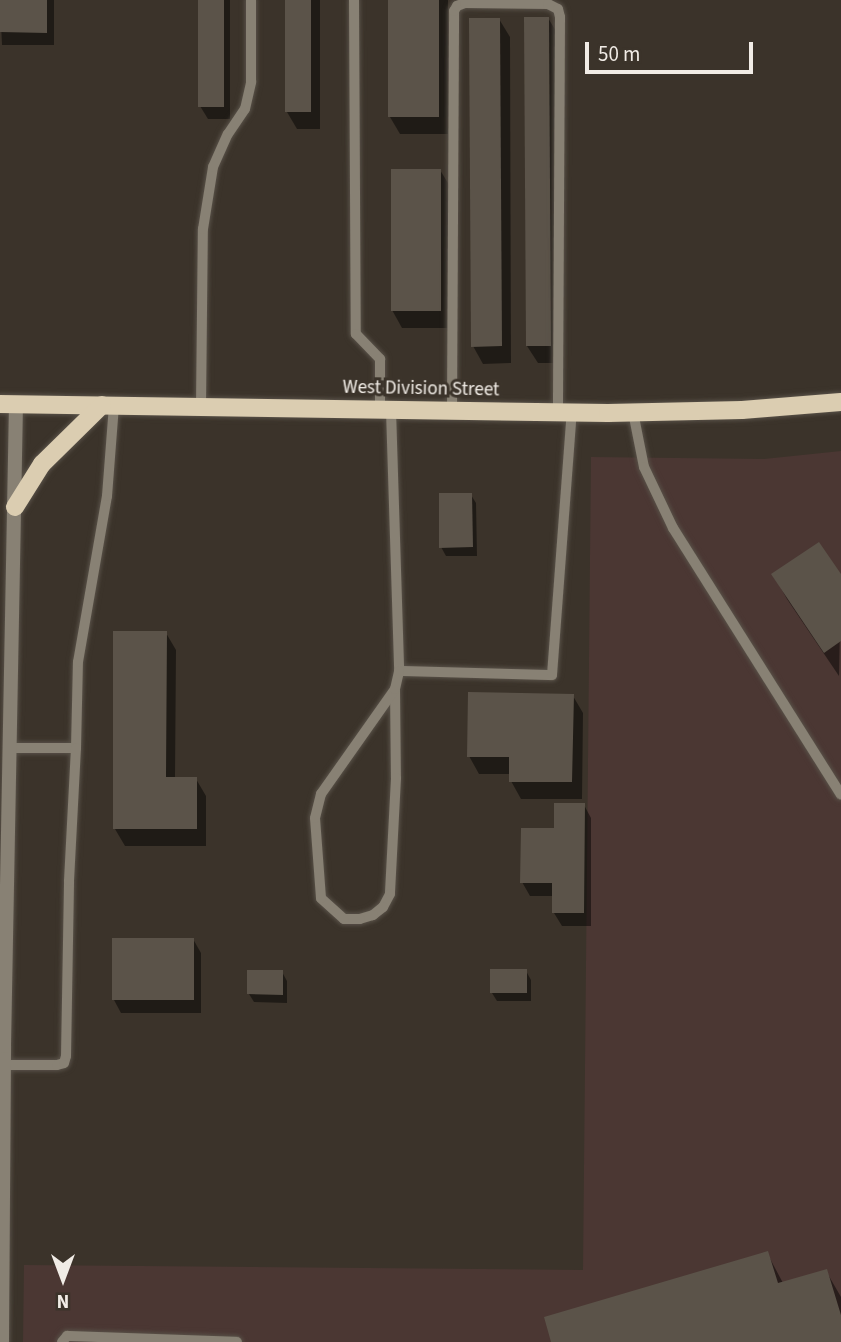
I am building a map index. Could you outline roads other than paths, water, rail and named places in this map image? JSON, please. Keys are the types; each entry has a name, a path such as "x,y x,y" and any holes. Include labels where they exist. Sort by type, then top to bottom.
{"main road":[{"name":"West Division Street","path":"8,404 633,412 742,410 841,401"},
{"path":"15,507 42,464 108,405"}],"street":[{"path":"2,1342 4,834 10,748 5,696 15,507 8,404"}],"lane":[{"path":"201,407 203,229 213,167 245,109 251,82 251,0"},
{"path":"354,0 356,334 380,359 386,409 399,671 395,689 396,778 390,894 383,907 373,915 360,919 345,919 320,898 314,818 321,794 395,689"},
{"path":"399,671 552,675 565,412 560,16 558,9 548,4 465,4 454,11 452,410"},
{"path":"4,1065 57,1065 64,1063 66,1056 69,881 78,662 107,496 108,405"},
{"path":"633,412 645,467 673,528 841,795"},
{"path":"10,748 76,748"},
{"path":"62,1342 67,1336 237,1342"}]}
